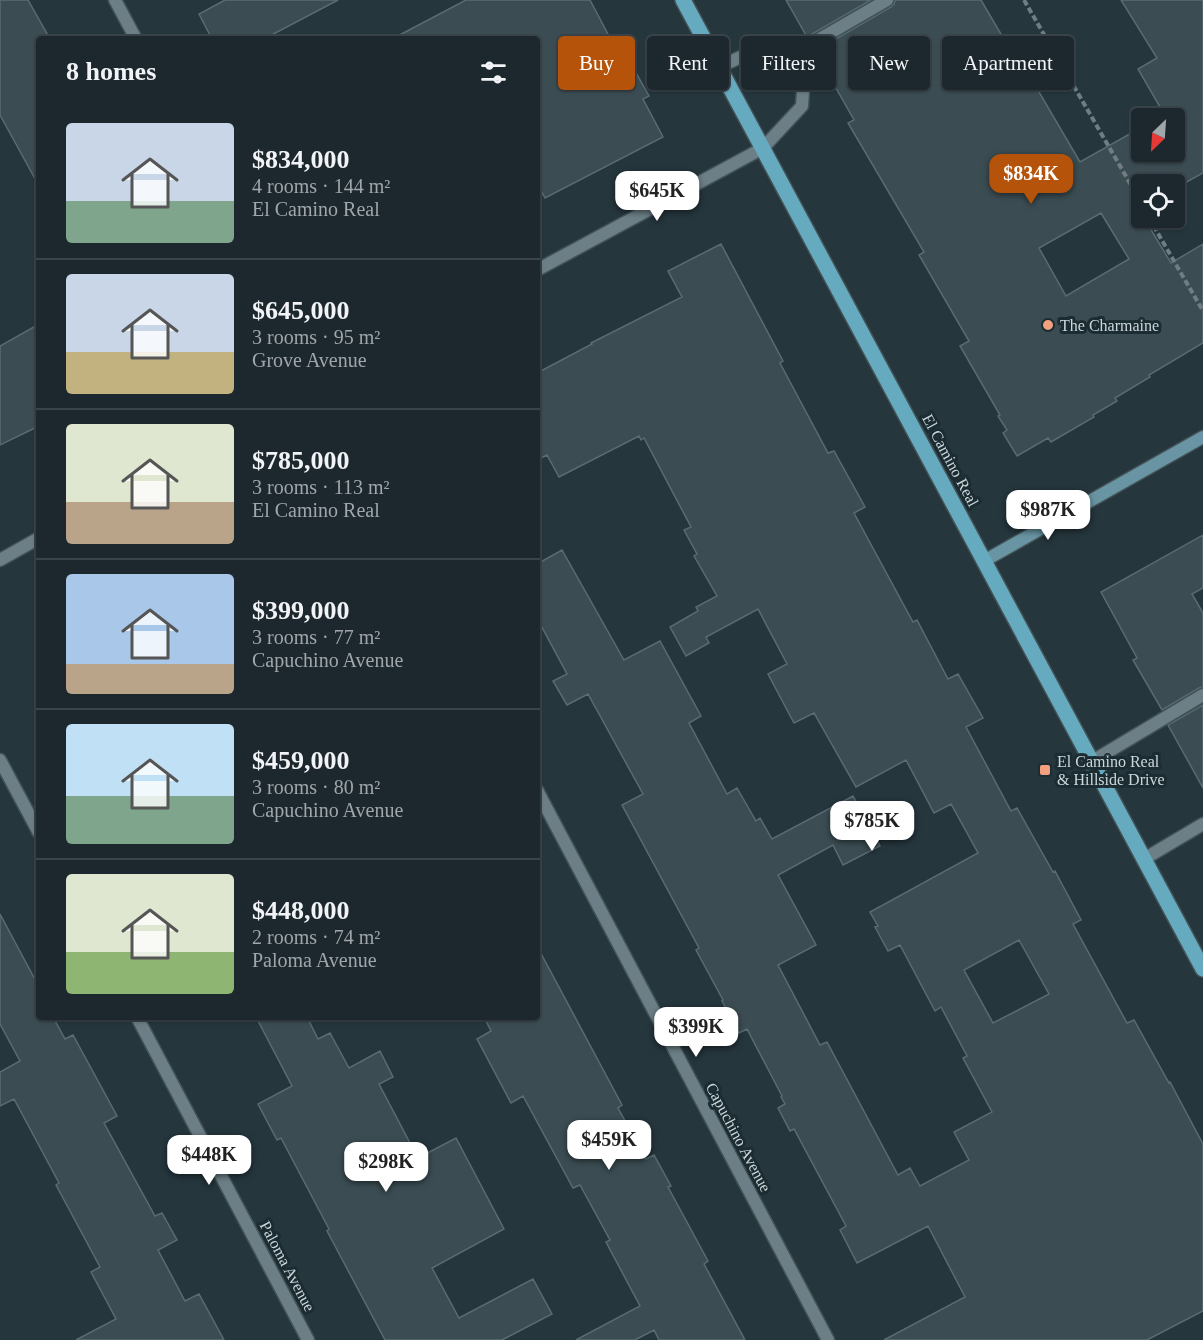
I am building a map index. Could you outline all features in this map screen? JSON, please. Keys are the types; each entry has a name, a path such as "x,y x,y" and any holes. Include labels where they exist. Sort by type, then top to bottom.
{"main road":[{"name":"El Camino Real","path":"683,0 702,36"},
{"name":"El Camino Real","path":"729,85 1203,969"},
{"path":"984,561 1203,437"}],"street":[{"path":"115,0 134,36"},
{"path":"824,36 887,0"},
{"path":"540,268 763,148 802,106 803,90"},
{"path":"0,560 36,540"},
{"path":"1091,762 1203,695"},
{"path":"0,760 36,827"},
{"name":"Capuchino Avenue","path":"540,796 828,1340"},
{"path":"1144,859 1203,824"},
{"name":"Paloma Avenue","path":"139,1020 308,1340"}],"path":[{"path":"1024,0 1131,185"},
{"path":"1155,228 1203,311"}],"building":[{"path":"0,0 28,0 48,36 36,36 36,181 0,115"},
{"path":"225,0 338,0 270,36 210,36 199,14"},
{"path":"466,0 590,0 609,36 558,36 558,90 635,90 635,71 649,96 643,99 663,137 545,198 540,189 540,36 398,36"},
{"path":"786,0 871,0 809,36 806,36"},
{"path":"895,0 981,0 1002,36 942,36 942,90 1038,90 1080,162 1131,133 1131,162 1185,162 1185,108 1161,108 1138,69 1157,58 1121,0 1203,0 1203,173 1185,183 1185,174 1131,174 1131,228 1150,228 1171,263 1203,244 1203,343 1115,398 1117,401 1093,415 1094,417 1051,442 1048,438 1017,456 1003,433 1007,430 998,416 1000,415 960,346 969,341 919,255 924,252 848,123 854,120 836,88 836,39 891,7","holes":["1101,213 1129,259 1066,296 1039,248"]},
{"path":"721,244 783,361 780,363 828,453 834,451 865,507 854,513 913,622 917,620 948,679 958,674 983,718 966,727 1011,811 1017,808 1053,872 1055,871 1081,920 1073,924 1127,1023 1134,1020 1203,1144 1203,1311 1147,1340 884,1340 965,1297 928,1226 857,1263 840,1230 846,1226 794,1129 790,1131 778,1108 785,1104 782,1096 747,1029 739,1033 696,950 699,948 622,805 643,794 588,694 567,705 553,681 567,674 540,624 540,562 562,550 624,660 660,641 701,716 689,723 727,794 737,788 756,821 760,818 772,839 853,796 880,846 843,865 833,845 778,875 816,945 778,965 820,1045 827,1042 898,1175 910,1168 920,1186 969,1160 954,1132 992,1112 963,1058 967,1056 941,1007 935,1011 900,945 888,951 870,912 978,853 951,804 934,813 906,760 856,787 814,713 794,723 768,674 787,664 758,609 706,637 709,643 686,656 670,627 698,611 696,607 717,596 694,556 697,554 684,530 691,527 644,438 641,440 639,436 559,477 547,455 540,458 540,371 682,297 668,271","holes":["1019,940 1049,994 993,1023 964,970"]},
{"path":"36,326 36,427 0,445 0,346"},
{"path":"1203,535 1203,588 1192,594 1203,613 1203,687 1162,710 1133,660 1137,658 1101,592"},
{"path":"1203,705 1203,788 1168,725"},
{"path":"0,914 36,981 36,1020 55,1020 65,1039 73,1035 117,1116 104,1123 155,1216 162,1213 177,1240 158,1250 185,1301 199,1294 224,1340 76,1340 116,1319 91,1272 100,1267 56,1185 59,1183 14,1099 0,1106 0,1072 20,1061 0,1024"},
{"path":"540,952 622,1105 618,1108 646,1159 654,1155 671,1186 668,1187 708,1261 704,1264 745,1340 659,1340 654,1330 635,1340 576,1340 640,1306 606,1242 610,1240 580,1185 573,1188 523,1096 511,1103 477,1039 491,1031 486,1020 540,1020"},
{"path":"258,1020 308,1020 318,1039 330,1033 349,1068 380,1051 393,1077 379,1084 418,1158 456,1138 504,1229 432,1268 459,1318 533,1279 552,1314 502,1340 385,1340 281,1138 277,1140 258,1104 292,1086"}],"place":[{"name":"The Charmaine","path":"1048,325"},
{"name":"El Camino Real & Hillside Drive","path":"1045,770"}]}
